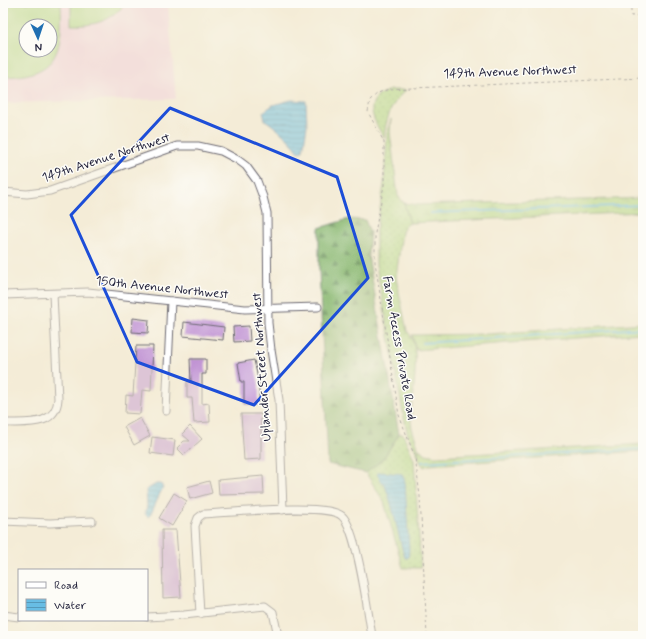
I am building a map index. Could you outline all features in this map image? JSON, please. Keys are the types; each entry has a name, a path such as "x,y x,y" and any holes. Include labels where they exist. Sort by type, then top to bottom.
{"street":[{"name":"149th Avenue Northwest","path":"3,192 27,194 50,191 177,146 198,146 221,151 238,160"},
{"name":"Uplander Street Northwest","path":"238,160 246,166 257,181 267,213 268,308 271,350 279,400 283,510"},
{"name":"150th Avenue Northwest","path":"3,295 88,292 245,309 318,307"},
{"path":"3,423 36,422 48,419 55,412 58,399 53,294"},
{"path":"166,412 171,301"},
{"path":"200,614 195,526 198,518 204,514 283,510 327,510 341,514 348,522 372,636"},
{"path":"3,521 50,523 92,521"},
{"path":"148,616 200,614 265,606 273,612 278,636"},
{"path":"3,615 18,617"}],"path":[{"path":"631,3 631,16 643,15"},
{"name":"149th Avenue Northwest","path":"378,93 389,89 643,78"},
{"name":"Farm Access Private Road","path":"378,93 370,100 368,112 384,142 384,185 374,234 375,262 399,415 416,457 420,496 427,636"}],"highlighted area":[{"path":"170,108 337,177 368,278 254,405 137,362 71,215"}],"shaded area":[{"path":"3,3 168,3 176,99 3,103"}],"green space":[{"path":"3,3 61,3 61,35 58,48 58,18 18,18 18,58 53,58 46,66 36,72 21,76 3,77"},
{"path":"71,3 125,3 115,14 101,22 86,25 71,25"},
{"path":"390,90 406,90 393,105 390,111 384,138 373,117 372,105 375,99 381,94"},
{"path":"391,119 390,132 398,196 404,203 410,223 405,226 402,232 396,278 407,331 412,339 415,349 415,374 411,422 418,447 418,455 408,436 376,265 376,231 384,184 387,133"},
{"path":"643,198 643,212 410,223 404,203 418,205"},
{"path":"349,219 365,220 370,232 368,255 399,434 383,459 366,473 328,464 319,269 319,228"},
{"path":"643,323 643,333 416,350 412,335 488,334"},
{"path":"399,434 403,434 414,459 421,568 403,568 384,502 366,473 383,459"},
{"path":"643,444 643,451 429,465 424,467 419,456 419,449 426,454 436,456"}],"water":[{"path":"291,100 306,101 307,126 303,151 299,152 284,135 265,120 263,112 273,105"},
{"path":"379,472 402,474 405,482 409,550 408,558 405,558 391,503 386,488 377,474"},
{"path":"156,484 161,484 163,488 152,512 148,517 145,514 147,506 146,490"}],"building":[{"path":"133,318 149,320 148,333 132,332"},
{"path":"184,322 224,327 223,340 183,336"},
{"path":"249,326 250,341 234,342 233,327"},
{"path":"136,346 153,346 151,391 142,390 140,414 125,413 126,395 133,396"},
{"path":"190,359 206,359 206,374 202,374 202,404 209,403 210,422 194,423 192,398 187,398 187,382 191,382"},
{"path":"254,360 259,384 259,405 244,405 244,382 241,382 238,363"},
{"path":"241,414 261,414 261,459 244,460"},
{"path":"140,418 150,436 134,445 124,427"},
{"path":"190,426 202,439 184,455 177,448 184,441 190,441 182,434"},
{"path":"152,437 175,440 173,456 150,453"},
{"path":"263,476 264,494 219,495 218,480"},
{"path":"209,481 212,493 190,499 187,487"},
{"path":"174,493 187,501 172,526 159,518"},
{"path":"162,530 176,530 181,597 163,598"}],"waterway":[{"path":"430,213 643,205"},
{"path":"422,343 643,328"},
{"path":"422,462 643,449"}]}
